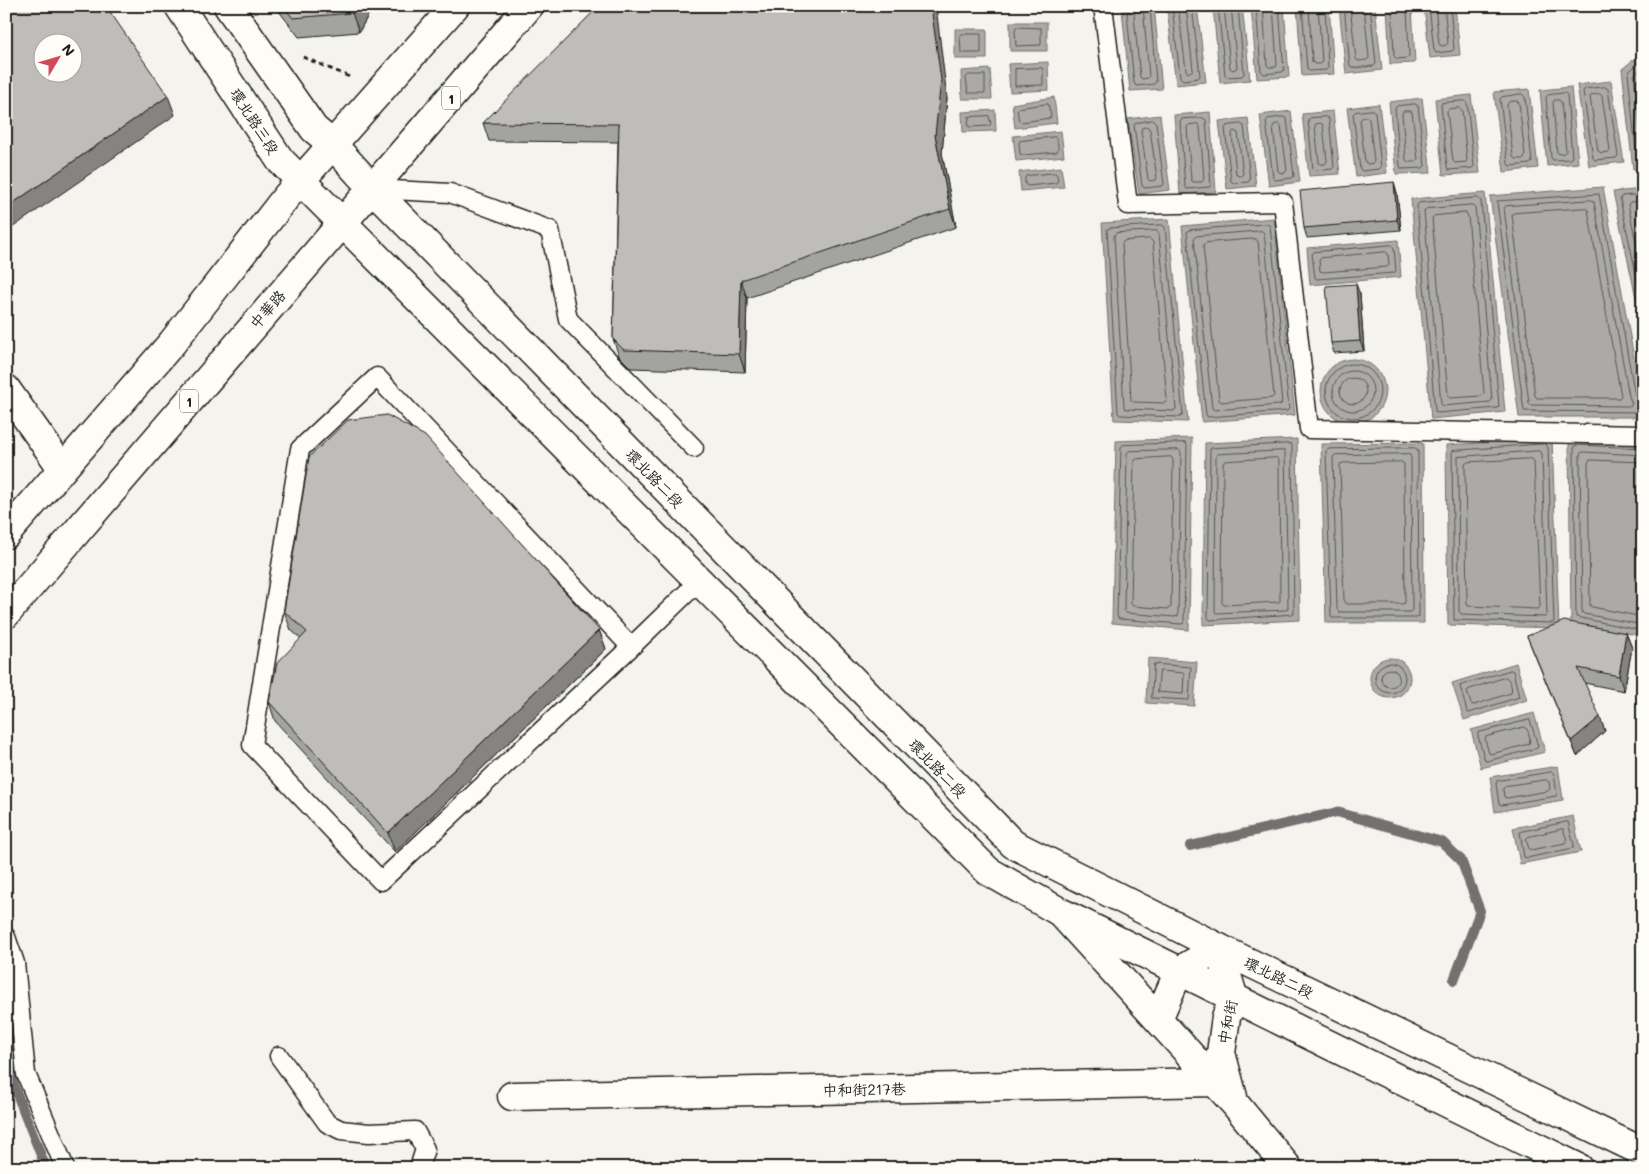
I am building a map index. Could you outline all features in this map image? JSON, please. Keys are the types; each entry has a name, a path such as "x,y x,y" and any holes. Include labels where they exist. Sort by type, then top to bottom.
{"street":[{"name":"環北路三段","path":"180,6 280,160 344,223"},
{"path":"228,6 312,126 332,144 373,189"},
{"path":"6,534 172,343 287,196 455,6"},
{"name":"中華路","path":"6,614 529,6"},
{"name":"環北路二段","path":"373,189 1013,844 1218,948 1643,1152"},
{"path":"344,223 988,871 1060,912 1579,1168"},
{"path":"6,389 62,468"},
{"name":"中和街","path":"1060,912 1235,1104 1288,1168"},
{"path":"1158,1019 1179,971 1218,948"},
{"name":"中和街","path":"1218,948 1234,999 1226,1017 1221,1053 1235,1104"},
{"name":"中和街217巷","path":"512,1096 1215,1082"}],"lane":[{"path":"1103,6 1128,205 1283,202 1309,429 1643,435"},
{"path":"373,189 450,193 550,230 568,319 694,448"},
{"path":"632,647 378,377 300,449 252,745 381,881 632,647 699,581"},
{"path":"6,937 15,963 26,1074 66,1168"},
{"path":"279,1056 327,1123 341,1130 368,1133 415,1131 425,1149 419,1168"}],"path":[{"path":"299,55 353,78"}],"water":[{"path":"1154,6 1162,89 1130,91 1122,9"},
{"path":"1197,6 1206,82 1176,85 1167,8"},
{"path":"1213,6 1242,6 1250,80 1220,83"},
{"path":"1251,6 1284,6 1289,77 1257,79"},
{"path":"1297,6 1329,6 1334,74 1302,76"},
{"path":"1339,6 1375,6 1382,70 1346,74"},
{"path":"1387,6 1412,6 1415,63 1390,64"},
{"path":"1424,6 1455,6 1460,55 1430,58"},
{"path":"1010,22 1047,22 1047,51 1010,51"},
{"path":"955,29 987,29 987,59 955,59"},
{"path":"1643,52 1643,168 1633,169 1622,69"},
{"path":"1048,62 1049,90 1010,92 1008,64"},
{"path":"990,69 992,99 962,99 961,71"},
{"path":"1611,81 1624,162 1589,166 1577,85"},
{"path":"1571,87 1578,163 1547,166 1540,90"},
{"path":"1529,89 1538,168 1504,172 1494,92"},
{"path":"1471,95 1480,173 1443,175 1435,99"},
{"path":"1054,97 1057,123 1015,128 1012,104"},
{"path":"1422,98 1431,173 1396,174 1389,102"},
{"path":"1379,104 1387,173 1356,177 1347,108"},
{"path":"995,110 996,131 963,132 962,112"},
{"path":"1291,111 1300,182 1269,186 1260,115"},
{"path":"1333,111 1340,174 1309,176 1302,114"},
{"path":"1210,112 1216,192 1180,194 1174,115"},
{"path":"1160,115 1170,190 1139,194 1128,119"},
{"path":"1248,118 1256,186 1227,189 1219,121"},
{"path":"1061,131 1064,156 1016,161 1013,136"},
{"path":"1061,167 1064,187 1021,191 1019,172"},
{"path":"1603,187 1643,408 1643,417 1519,417 1490,196"},
{"path":"1643,189 1643,330 1613,192"},
{"path":"1485,193 1505,412 1431,419 1411,199"},
{"path":"1274,218 1295,415 1202,422 1182,226"},
{"path":"1169,219 1188,422 1114,420 1102,223"},
{"path":"1398,240 1401,277 1310,285 1307,248"},
{"path":"1353,359 1371,365 1379,373 1385,391 1379,409 1371,417 1353,423 1335,417 1327,409 1321,391 1327,373 1335,365"},
{"path":"1192,438 1189,630 1112,623 1116,441"},
{"path":"1297,439 1300,620 1203,625 1205,443"},
{"path":"1552,439 1559,628 1448,625 1446,445"},
{"path":"1569,440 1643,444 1642,636 1571,623"},
{"path":"1423,443 1424,623 1326,623 1321,444"},
{"path":"1148,658 1197,662 1194,706 1146,703"},
{"path":"1390,658 1401,661 1407,667 1410,678 1407,689 1401,695 1390,698 1379,695 1373,689 1370,678 1373,667 1379,661"},
{"path":"1516,663 1527,700 1464,720 1452,683"},
{"path":"1534,713 1545,752 1481,768 1471,730"},
{"path":"1558,766 1563,800 1495,812 1490,777"},
{"path":"1573,816 1581,852 1520,864 1513,828"}],"building":[{"path":"6,6 106,6 168,96 6,208"},
{"path":"283,6 356,6 352,13 293,18"},
{"path":"599,6 931,6 941,80 935,135 950,209 741,280 739,354 624,350 613,339 619,124 483,123"},
{"path":"1394,182 1397,220 1304,228 1300,191"},
{"path":"1356,284 1360,341 1331,343 1326,286"},
{"path":"387,415 425,436 599,630 388,833 269,702 277,663 307,632 284,611 309,457 348,420"},
{"path":"1564,621 1626,633 1619,676 1578,668 1600,717 1571,741 1527,636"}],"waterway":[{"path":"1190,846 1337,812 1442,842 1461,860 1480,911 1454,980"},
{"path":"6,1034 13,1084 46,1168"}]}
